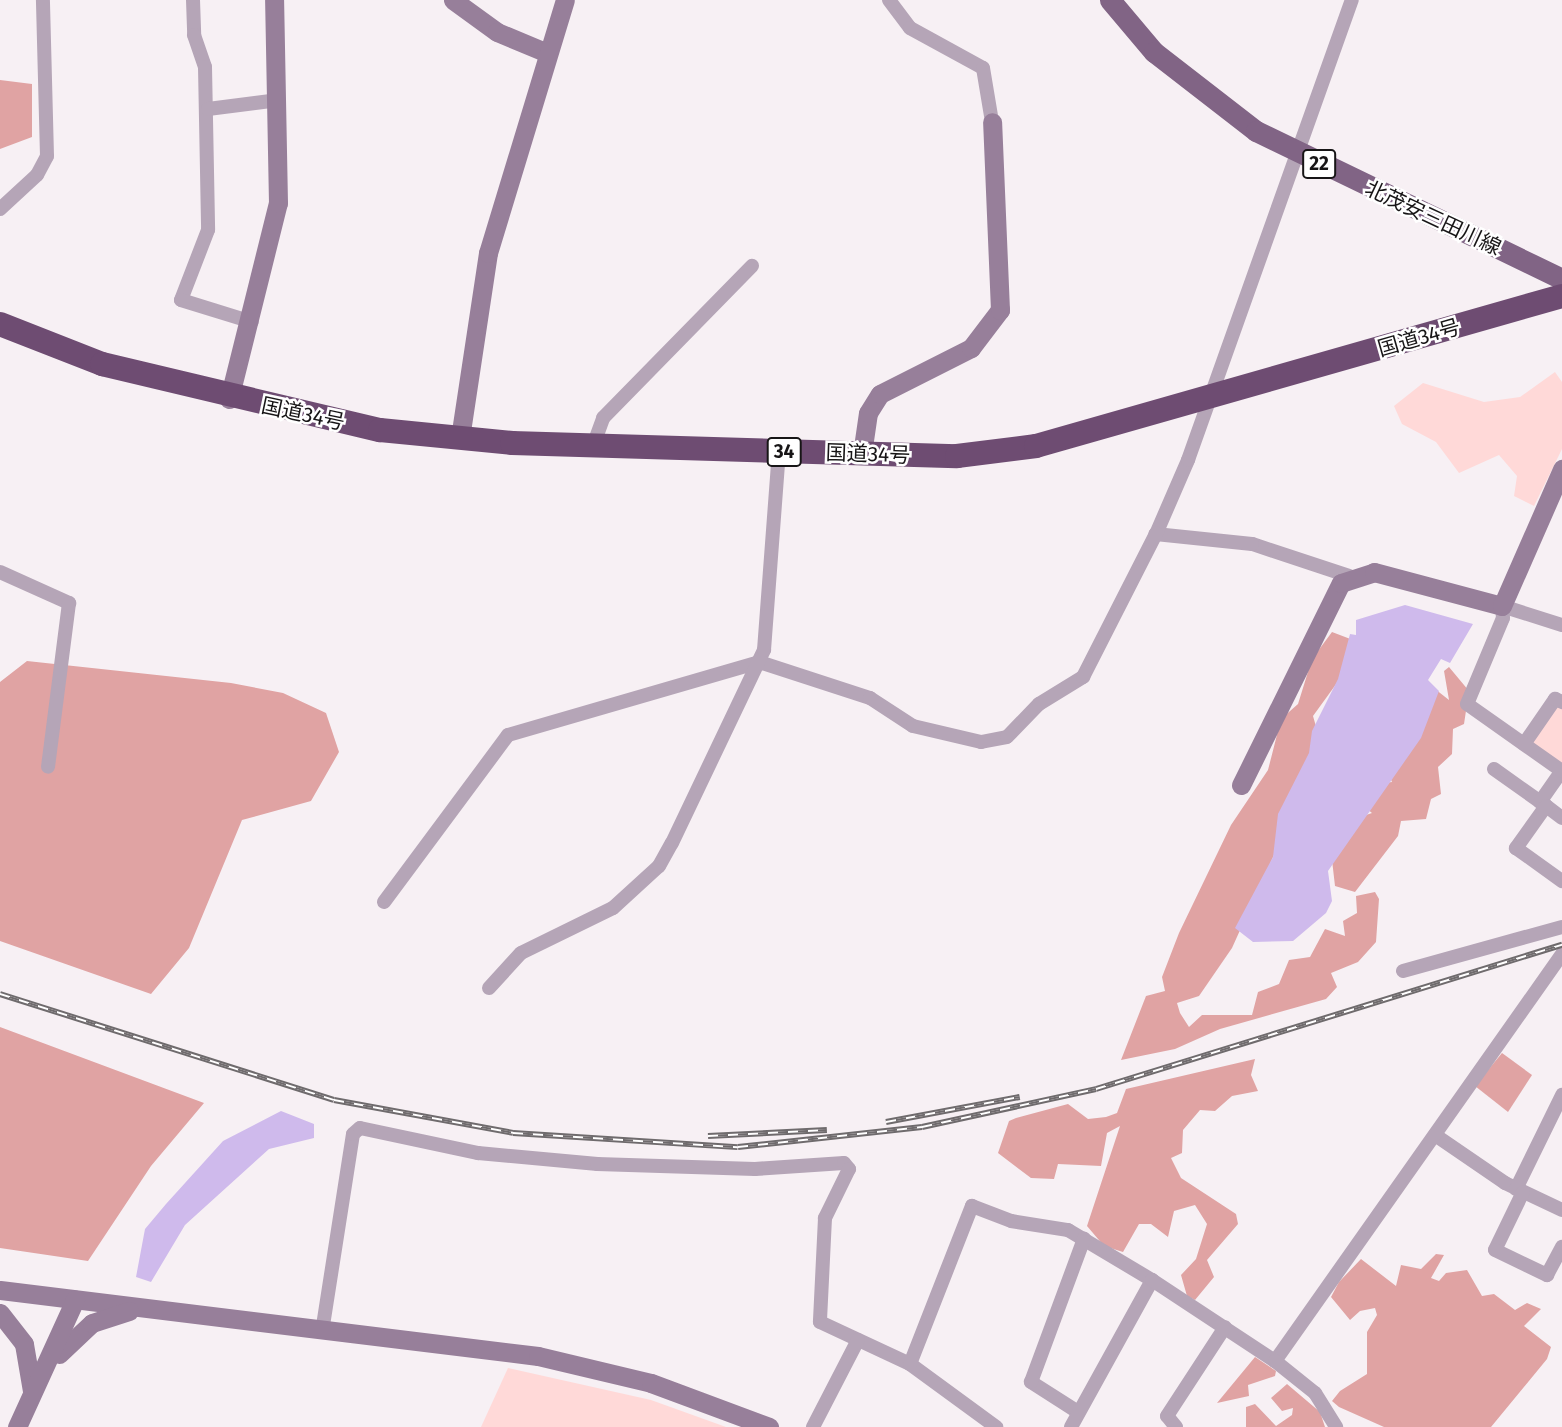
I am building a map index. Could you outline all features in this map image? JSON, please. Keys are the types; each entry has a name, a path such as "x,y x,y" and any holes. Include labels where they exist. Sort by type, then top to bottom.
{"highway":[{"name":"国道34号","path":"0,324 102,364 229,399 380,430 593,446 957,456 1036,446 1562,296"}],"main road":[{"name":"北茂安三田川線","path":"1110,0 1154,52 1207,96 1297,153 1562,279"}],"street":[{"path":"0,209 47,156 43,0"},
{"path":"193,0 208,108 208,230 181,300 252,322"},
{"path":"229,399 252,322 278,203 274,0"},
{"path":"453,0 497,32 545,52"},
{"path":"460,438 488,253 545,52 565,0"},
{"path":"862,454 868,413 880,394 971,348 1000,310 992,122 982,68 911,27 889,0"},
{"path":"384,902 508,735 759,662 870,698 914,726 995,743 1083,677 1156,534 1352,0"},
{"path":"208,108 278,100"},
{"path":"593,446 603,418 752,266"},
{"path":"489,988 521,953 613,908 659,866 759,662 779,452"},
{"path":"1562,469 1502,606 1499,631 1467,705 1562,771 1516,848 1562,881"},
{"path":"1156,534 1252,544 1349,576 1374,572 1562,625"},
{"path":"0,572 69,603 48,767"},
{"path":"1241,785 1334,593 1349,576"},
{"path":"1524,744 1555,699 1562,702"},
{"path":"1494,769 1562,818"},
{"path":"1403,971 1562,927"},
{"path":"1276,1361 1562,954"},
{"path":"1562,1095 1495,1250 1547,1275 1562,1247"},
{"path":"322,1332 353,1134 360,1128 478,1153 597,1164 848,1165 825,1218 820,1322 910,1364 996,1427"},
{"path":"1435,1135 1519,1190 1562,1210"},
{"path":"910,1364 968,1209 1084,1239 1276,1361 1315,1393 1336,1427"},
{"path":"1078,1412 1031,1382 1084,1239"},
{"path":"1071,1427 1152,1280"},
{"path":"0,1290 322,1332 538,1356 651,1383 769,1427"},
{"path":"17,1427 75,1300"},
{"path":"41,1378 69,1339 92,1323 144,1309"},
{"path":"0,1313 23,1344 32,1396"},
{"path":"1176,1427 1167,1416 1225,1327"},
{"path":"813,1427 858,1340"}],"shaded area":[{"path":"0,80 32,84 32,137 0,149"},
{"path":"1555,372 1562,382 1562,449 1534,506 1514,496 1517,476 1499,455 1459,473 1436,442 1402,424 1394,406 1423,383 1484,402 1520,397"},
{"path":"1405,605 1473,624 1450,663 1441,659 1428,680 1439,691 1421,738 1328,871 1332,901 1326,913 1293,941 1253,942 1235,928 1273,857 1278,814 1309,753 1312,731 1338,679 1350,634 1356,635 1356,620"},
{"path":"1332,632 1353,640 1342,676 1313,716 1317,730 1291,817 1232,948 1199,996 1177,1003 1180,1013 1189,1027 1202,1015 1252,1015 1258,992 1279,984 1289,960 1310,957 1325,929 1345,936 1343,921 1357,913 1356,896 1375,892 1379,899 1376,942 1358,962 1331,973 1337,987 1326,999 1220,1029 1175,1049 1121,1060 1146,996 1165,991 1162,977 1179,933 1231,825 1268,770 1281,719 1298,704 1312,659"},
{"path":"27,661 231,683 283,693 326,713 339,752 311,801 242,820 189,948 151,994 0,941 0,682"},
{"path":"1449,667 1469,691 1464,724 1453,729 1452,754 1438,767 1441,794 1431,799 1426,819 1401,821 1398,836 1355,892 1335,886 1332,860 1363,816 1372,813 1366,808 1384,783 1392,782 1389,775 1435,689 1449,700 1444,671"},
{"path":"1557,705 1562,705 1562,766 1531,745"},
{"path":"0,1027 204,1103 151,1166 88,1261 0,1248"},
{"path":"1502,1053 1532,1075 1508,1112 1475,1086"},
{"path":"1255,1059 1251,1075 1258,1091 1232,1096 1215,1111 1200,1110 1183,1130 1182,1153 1171,1158 1181,1178 1236,1214 1238,1224 1207,1260 1214,1277 1195,1300 1187,1296 1181,1275 1196,1259 1207,1224 1195,1205 1174,1211 1168,1237 1151,1224 1139,1224 1123,1252 1104,1246 1087,1226 1120,1126 1107,1133 1101,1166 1058,1164 1054,1179 1031,1178 998,1153 1009,1121 1016,1118 1068,1104 1088,1119 1106,1117 1117,1113 1126,1089"},
{"path":"281,1111 314,1124 314,1138 269,1149 185,1225 151,1282 136,1277 145,1229 166,1204 223,1141"},
{"path":"1436,1254 1444,1255 1431,1278 1439,1281 1446,1273 1467,1270 1482,1296 1494,1294 1515,1310 1527,1303 1541,1309 1524,1326 1551,1347 1547,1359 1491,1427 1384,1427 1339,1407 1332,1401 1340,1391 1367,1374 1367,1332 1377,1315 1375,1308 1360,1311 1350,1320 1331,1297 1339,1282 1361,1259 1396,1286 1401,1265 1421,1269"},
{"path":"1255,1357 1276,1371 1275,1376 1248,1385 1249,1396 1217,1403"},
{"path":"508,1368 651,1400 726,1427 481,1427"},
{"path":"1287,1384 1320,1412 1325,1427 1246,1427 1246,1407 1255,1404 1276,1426 1292,1415 1293,1408 1282,1411 1271,1398"}],"railway":[{"path":"0,994 334,1100 513,1133 738,1147 922,1127 1096,1089 1562,945"},
{"path":"886,1122 1020,1097"},
{"path":"708,1136 827,1130"}]}
